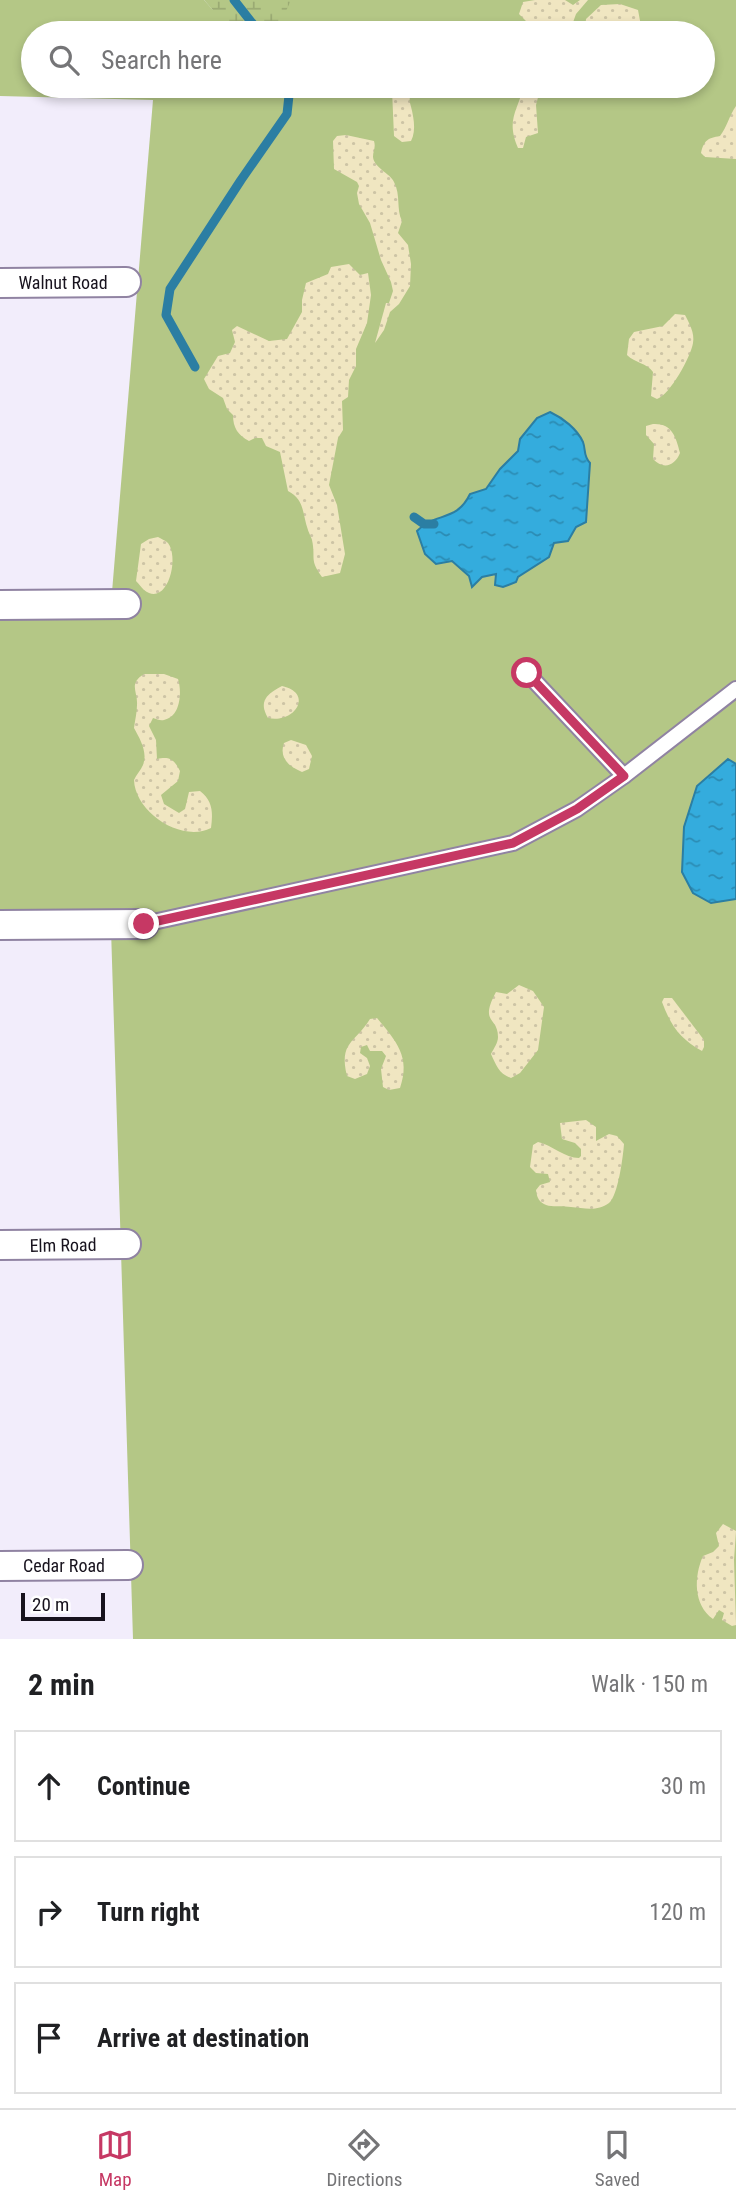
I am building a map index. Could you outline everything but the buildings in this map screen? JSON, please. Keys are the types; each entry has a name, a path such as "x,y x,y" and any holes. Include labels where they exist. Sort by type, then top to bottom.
{"street":[{"name":"Walnut Road","path":"0,283 127,282"},
{"path":"0,605 126,604"},
{"path":"0,925 144,924"},
{"name":"Elm Road","path":"0,1245 126,1244"},
{"name":"Cedar Road","path":"0,1566 128,1565"}],"lane":[{"path":"527,673 624,776"},
{"path":"144,924 513,843 577,809 736,689"}],"green space":[{"path":"0,0 204,0 213,10 227,0 736,0 736,1639 133,1639 111,929 0,930 0,604 111,604 153,100 76,98 715,98 715,21 21,21 21,97 0,96"},
{"path":"204,0 291,0 281,21 222,21"}],"sand":[{"path":"565,0 573,5 580,0 588,0 574,21 526,21 519,14 523,2"},
{"path":"620,4 638,10 640,21 586,21 601,5"},
{"path":"392,98 410,98 413,137 411,141 402,142 394,136"},
{"path":"520,98 538,98 538,133 526,137 523,148 518,148 513,130"},
{"path":"736,106 736,159 705,157 701,153 705,142 720,136"},
{"path":"346,135 374,141 374,161 392,179 396,187 402,221 398,233 408,245 411,264 410,286 399,304 390,312 384,330 375,343 386,303 389,303 393,291 370,223 359,204 359,186 357,182 334,169 333,141 337,136"},
{"path":"349,264 360,275 368,273 371,295 367,323 356,349 356,366 349,380 348,397 342,401 343,430 338,438 329,485 337,505 345,554 340,573 322,577 314,562 312,540 302,508 288,491 280,452 266,446 262,438 249,441 242,436 235,427 233,415 227,409 223,398 209,389 204,379 218,356 230,353 235,342 232,330 237,326 269,341 287,339 302,312 306,283 328,274 331,267"},
{"path":"675,314 685,315 693,343 679,374 668,390 657,399 651,396 653,372 627,355 629,339 634,332 663,326"},
{"path":"646,426 665,426 675,437 680,453 672,464 661,465 653,459 654,444 646,435"},
{"path":"158,537 168,543 171,550 172,570 165,587 152,594 136,581 141,544"},
{"path":"144,674 164,674 178,679 179,684 179,703 174,714 164,720 153,718 149,726 156,740 157,759 171,759 180,771 178,781 161,795 164,804 179,813 185,809 189,792 200,791 211,808 211,828 199,832 174,828 151,813 136,792 134,780 143,765 145,755 134,728 137,705 135,685"},
{"path":"282,686 297,695 297,707 286,717 268,718 264,703 272,692"},
{"path":"291,740 306,745 312,756 309,769 302,772 286,761 284,743"},
{"path":"519,985 533,991 544,1007 538,1050 520,1073 511,1078 501,1072 491,1054 498,1037 489,1010 496,992 507,994"},
{"path":"664,998 672,998 704,1040 702,1051 677,1031 662,1002"},
{"path":"377,1018 396,1042 403,1058 400,1088 389,1090 383,1087 381,1069 386,1056 382,1051 370,1051 367,1045 361,1047 360,1053 367,1058 370,1066 367,1074 355,1079 347,1076 345,1056 349,1044 370,1019"},
{"path":"586,1120 596,1127 596,1141 609,1134 617,1136 624,1144 620,1175 612,1199 604,1206 586,1209 544,1204 537,1197 536,1190 540,1185 550,1182 548,1174 536,1173 530,1167 533,1145 538,1142 579,1158 581,1149 575,1143 562,1139 560,1123"},
{"path":"723,1524 736,1531 736,1625 732,1626 722,1620 724,1613 719,1610 713,1619 706,1613 697,1590 698,1572 703,1556 719,1546 716,1533"}],"water":[{"path":"550,412 565,421 577,433 590,463 586,522 576,527 568,541 554,543 549,557 518,577 516,582 503,587 495,585 496,574 482,577 472,587 469,576 452,561 436,564 425,554 417,531 431,521 459,509 470,494 486,489 500,469 518,451 520,439 537,418"},
{"path":"728,759 736,764 736,899 711,903 693,893 682,872 684,827 697,786"}],"waterway":[{"path":"234,0 251,21"},
{"path":"195,367 166,315 170,289 287,114 289,98"},
{"path":"414,517 424,524 434,524"}],"route":[{"path":"144,924 513,843 577,809 624,776 527,673"}]}
